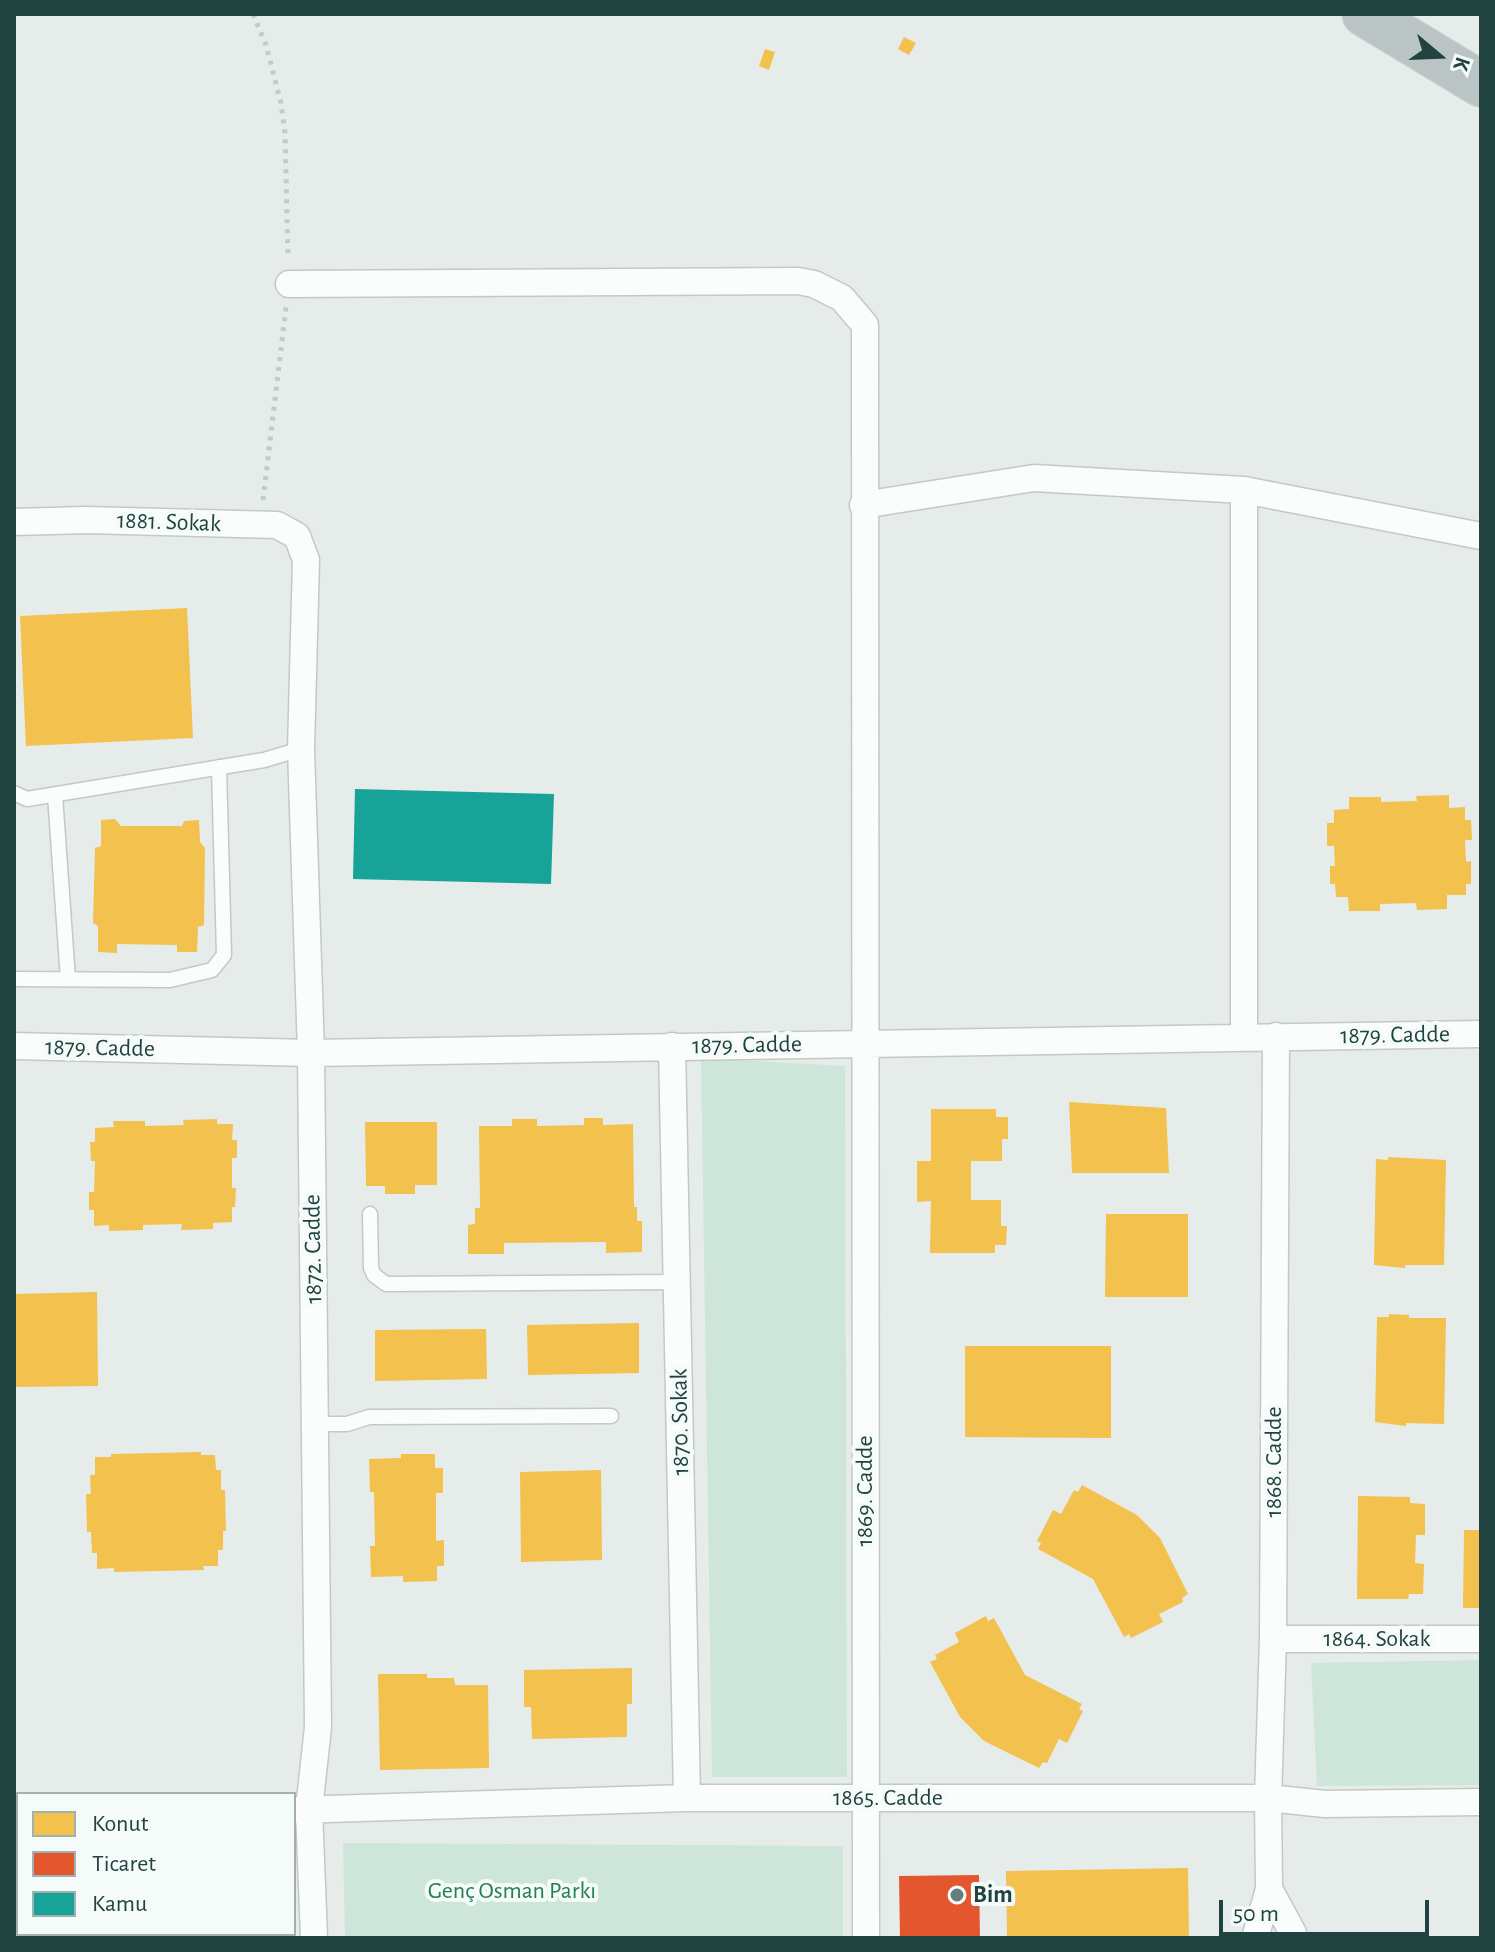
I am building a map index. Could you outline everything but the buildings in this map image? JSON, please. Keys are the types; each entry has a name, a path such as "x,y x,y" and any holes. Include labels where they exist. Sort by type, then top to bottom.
{"highway":[{"path":"1365,14 1481,84"}],"street":[{"name":"1869. Cadde","path":"289,284 798,281 814,284 842,298 865,325 866,1938"},
{"path":"863,505 1034,478 1244,490 1481,536"},
{"path":"1244,490 1244,1037"},
{"name":"1881. Sokak","path":"14,522 86,520 277,525 297,536 306,560"},
{"name":"1872. Cadde","path":"306,560 301,749 311,1053 318,1727 301,1809 314,1938"},
{"name":"1879. Cadde","path":"14,1046 311,1053 1481,1034"},
{"name":"1868. Cadde","path":"1255,1938 1269,1889 1276,1036"},
{"name":"1870. Sokak","path":"672,1046 687,1798"},
{"name":"1864. Sokak","path":"1273,1639 1481,1639"},
{"name":"1865. Cadde","path":"301,1809 687,1798 1268,1798 1325,1804 1481,1802"},
{"name":"1868. Cadde","path":"1269,1889 1293,1938"}],"lane":[{"path":"14,793 27,799 55,795 264,760 301,749"},
{"path":"14,979 170,980 212,970 224,955 219,767"},
{"path":"55,795 68,979"},
{"path":"370,1214 371,1268 374,1275 386,1284 677,1282"},
{"path":"315,1424 347,1424 369,1417 611,1416"}],"green space":[{"path":"701,1058 845,1066 847,1777 712,1777"},
{"path":"1481,1660 1481,1785 1317,1786 1311,1663"},
{"name":"Genç Osman Parkı","path":"343,1843 843,1846 843,1938 345,1938"}],"place":[{"name":"Bim","path":"957,1895"}]}
